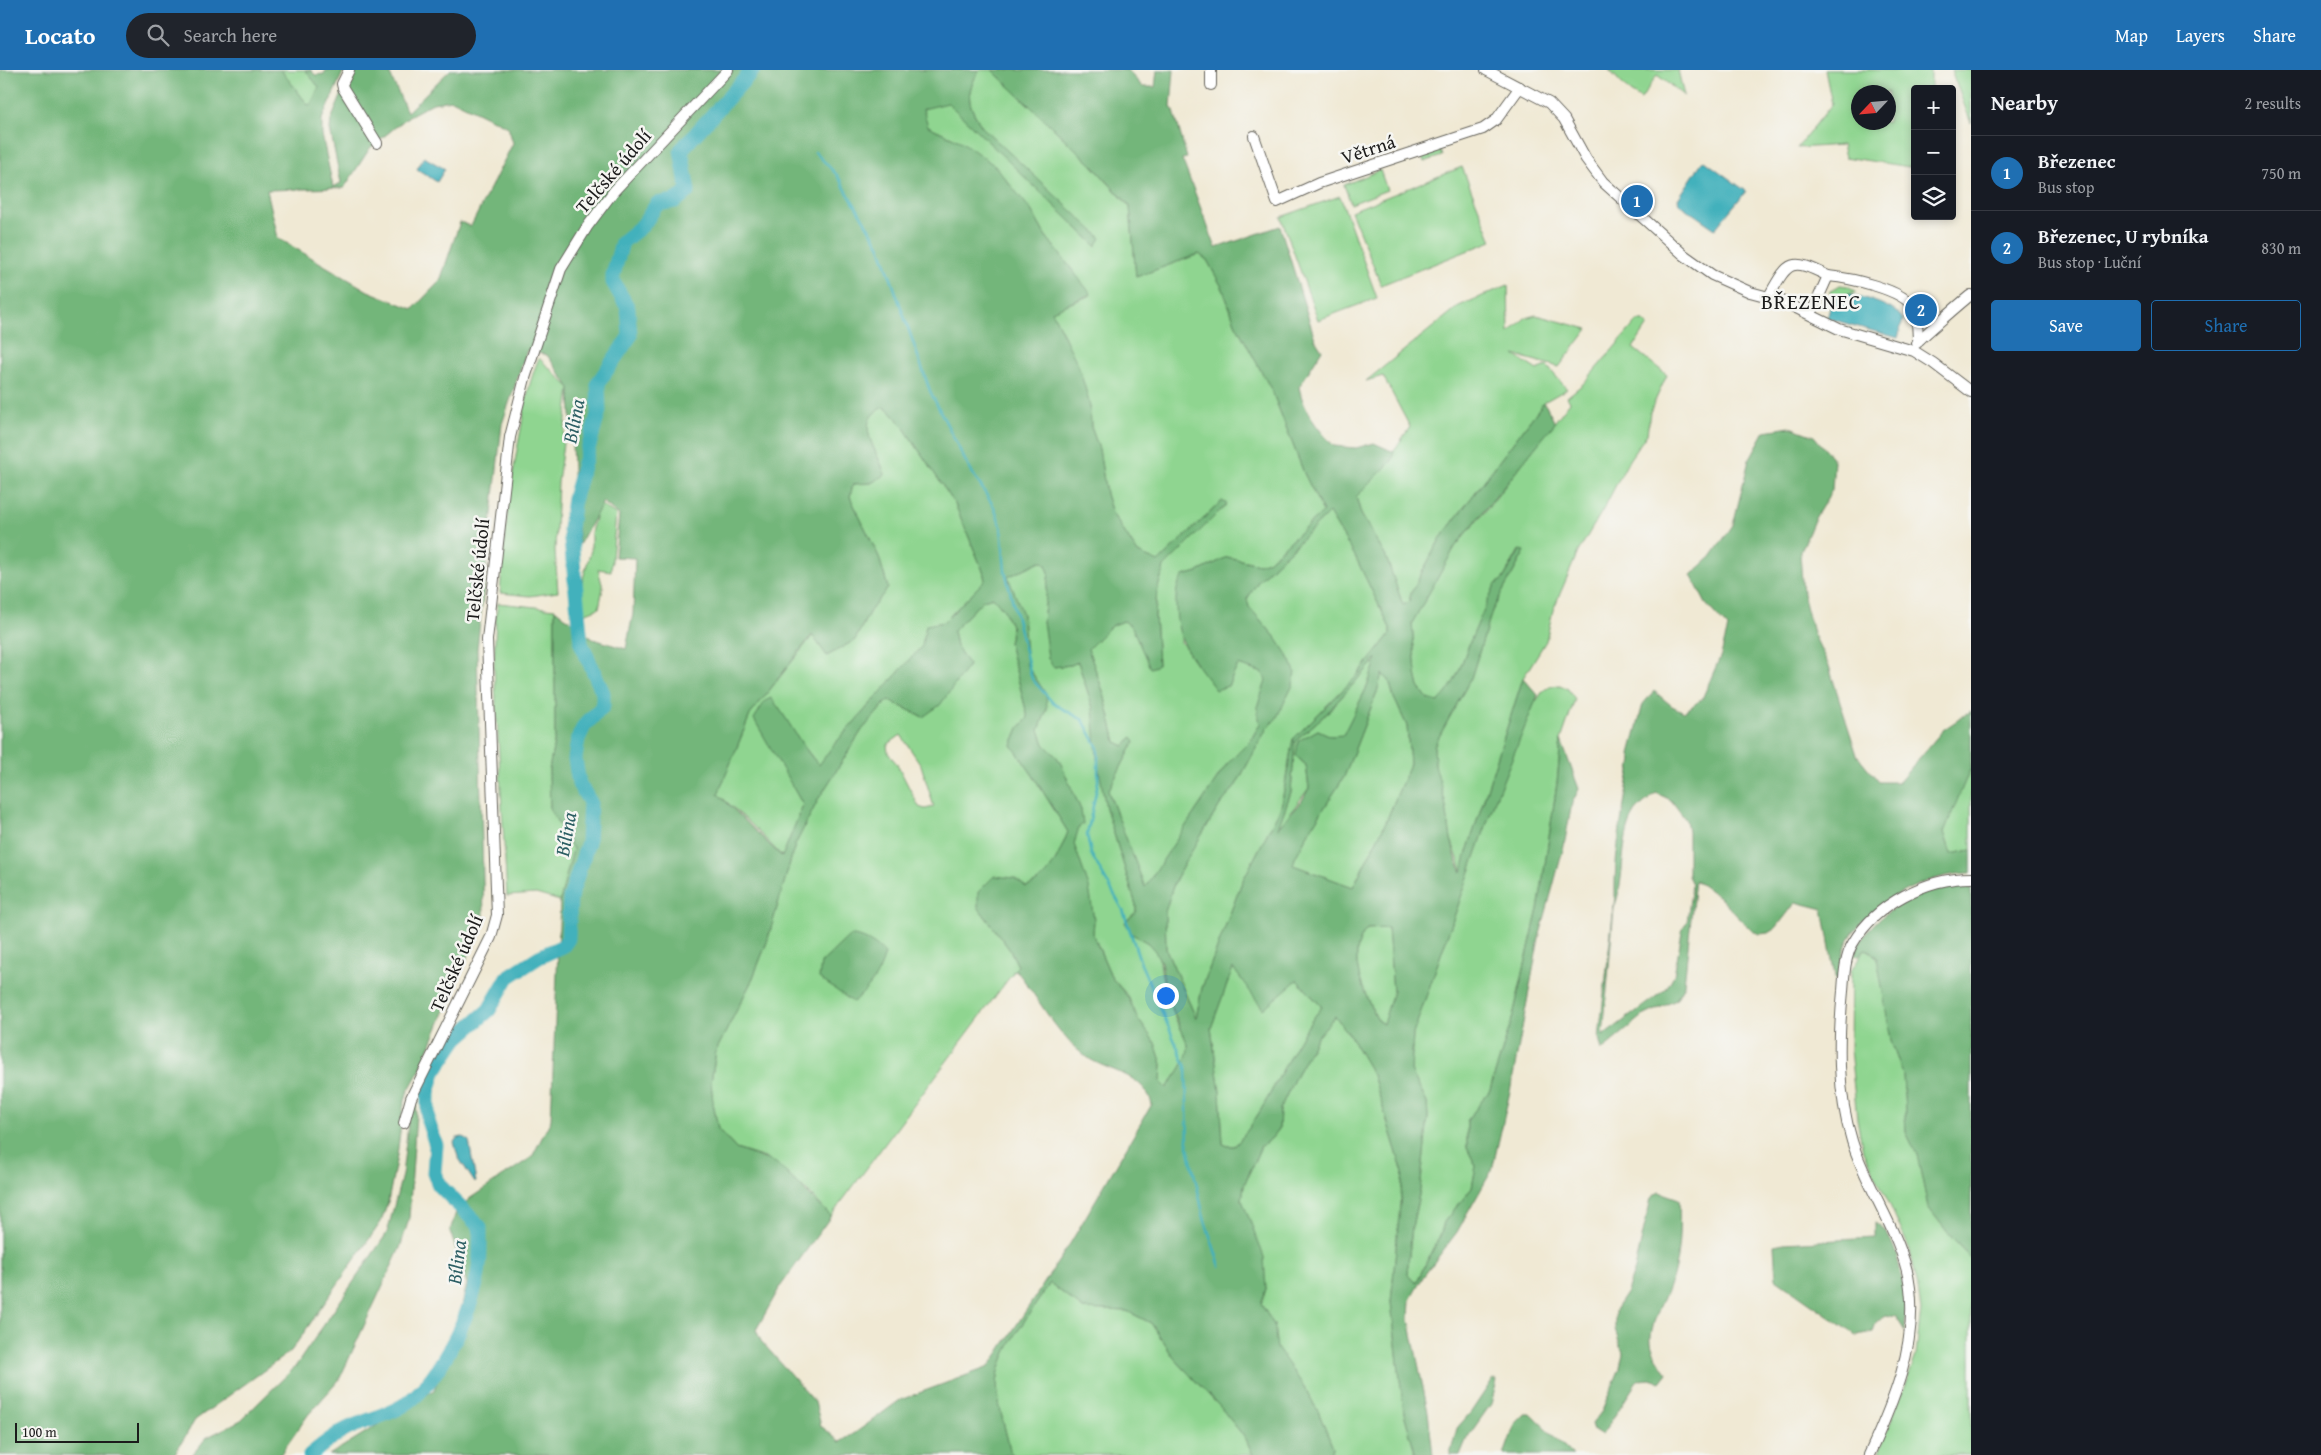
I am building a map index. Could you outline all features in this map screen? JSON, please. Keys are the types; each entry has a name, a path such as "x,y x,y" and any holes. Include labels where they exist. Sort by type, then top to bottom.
{"street":[{"path":"348,70 342,84 343,88 377,144"},
{"name":"Telčské údolí","path":"404,1123 411,1098 491,937 497,915 487,640 510,438 525,378 562,268 587,227 614,191 728,70"},
{"path":"1211,70 1211,85"},
{"path":"1486,70 1541,98 1558,112 1592,169 1602,182 1684,255 1712,275 1750,292 1769,296 1811,314 1839,329 1914,351 1933,362 1971,392"},
{"name":"Větrná","path":"1254,136 1278,202 1319,184 1484,129 1496,120 1520,87"},
{"path":"1769,296 1785,269 1794,264 1809,266 1828,276 1862,281 1904,298 1915,311 1918,338 1914,351"},
{"path":"1811,314 1828,276"},
{"path":"1918,338 1940,324 1971,295"},
{"path":"1869,1455 1882,1426 1903,1366 1908,1347 1912,1313 1910,1286 1900,1251 1852,1142 1844,1112 1839,1067 1844,973 1852,944 1876,914 1902,897 1920,889 1941,882 1971,878"}],"green space":[{"path":"0,70 281,70 308,105 311,104 319,87 305,70 311,70 315,75 324,74 326,70 344,70 322,119 322,135 333,187 341,183 330,129 331,120 352,70 388,70 407,112 450,70 979,70 971,86 970,99 973,112 982,127 1101,238 1096,246 948,103 923,109 928,126 962,142 994,165 1031,210 1045,235 1091,294 1052,311 1078,365 1085,387 1090,406 1091,427 1099,449 1106,494 1112,513 1138,553 1158,562 1222,501 1227,504 1164,567 1157,591 1155,615 1158,665 1150,668 1132,627 1124,621 1111,626 1088,649 1104,694 1116,742 1125,746 1132,737 1135,741 1108,791 1145,887 1227,764 1250,741 1260,724 1257,707 1266,681 1263,673 1238,665 1228,686 1216,690 1194,661 1179,631 1176,597 1179,583 1183,576 1198,572 1227,557 1259,564 1268,561 1323,512 1304,473 1272,391 1235,323 1223,289 1207,260 1199,254 1136,277 1130,206 1091,164 992,70 1127,70 1143,87 1155,87 1157,70 1174,70 1171,107 1174,111 1187,158 1182,159 1216,248 1280,226 1315,339 1322,350 1299,387 1308,412 1334,446 1356,448 1374,443 1394,452 1392,461 1356,497 1361,514 1386,557 1403,605 1409,602 1411,593 1440,539 1544,402 1555,423 1455,547 1412,623 1416,674 1419,687 1428,699 1438,702 1449,689 1457,674 1495,585 1503,579 1520,550 1525,551 1492,611 1471,678 1434,746 1435,765 1445,801 1451,839 1457,862 1462,872 1523,678 1538,695 1495,800 1413,1034 1411,1071 1427,1103 1428,1117 1420,1190 1412,1227 1407,1273 1416,1283 1441,1234 1444,1222 1472,1188 1476,1166 1467,1148 1467,1121 1490,1090 1513,1016 1539,905 1557,783 1561,740 1579,789 1572,803 1564,846 1539,938 1511,1087 1492,1170 1457,1232 1423,1277 1410,1300 1409,1319 1428,1412 1433,1455 1416,1455 1404,1413 1391,1302 1403,1173 1373,1075 1349,1034 1335,1016 1317,1037 1295,1077 1280,1109 1279,1129 1272,1138 1261,1146 1244,1185 1242,1200 1264,1257 1266,1289 1261,1304 1274,1325 1277,1348 1303,1385 1318,1411 1333,1448 1329,1455 1253,1455 1246,1439 1221,1408 1174,1358 1151,1323 1127,1311 1083,1309 1050,1283 1012,1340 998,1376 999,1404 1011,1455 329,1455 434,1390 458,1322 467,1284 450,1231 456,1212 469,1199 532,1157 551,1120 560,901 573,849 550,809 549,770 555,737 555,609 593,639 626,649 633,614 635,558 615,557 619,515 603,502 579,545 574,498 570,388 547,355 527,350 502,424 477,649 484,917 420,1070 407,1093 388,1202 381,1222 291,1351 195,1420 174,1455 0,1455","holes":["452,100 508,127 513,143 471,226 460,222 440,281 413,309 368,291 278,238 267,190 344,188 370,148 409,116 433,103","884,407 902,425 955,504 985,580 944,622 926,625 922,646 832,747 819,765 812,758 771,698 765,701 754,719 803,805 782,857 718,794 750,715 812,635 827,656 855,640 870,611 888,588 879,557 850,497 853,484 871,483 885,475 870,438 869,420 874,413","1329,513 1355,556 1390,628 1390,634 1356,677 1293,739 1281,807 1242,882 1202,988 1196,1018 1166,949 1165,912 1174,883 1185,862 1220,805 1235,787 1267,728 1276,719 1293,685 1295,672 1291,661 1277,639 1249,607 1247,599 1259,580","1040,561 1045,563 1049,572 1043,621 1048,658 1053,667 1071,665 1078,662 1093,708 1097,759 1106,808 1136,905 1136,912 1125,922 1132,934 1148,943 1161,962 1166,994 1188,1045 1184,1062 1167,1088 1161,1082 1162,1064 1155,1043 1138,1019 1128,997 1112,978 1093,935 1094,920 1089,887 1074,844 1079,827 1083,824 1081,810 1061,764 1044,744 1039,730 1047,709 1046,694 1027,665 1023,614 1008,577","993,597 1004,610 1012,628 1009,643 1028,718 1019,728 1012,745 1068,832 1053,865 1042,878 1026,887 1014,878 994,876 978,892 978,907 1010,950 1018,966 1012,972 1016,970 1062,1034 1089,1059 1121,1073 1140,1084 1152,1104 1071,1242 989,1367 900,1400 840,1442 821,1426 815,1402 761,1341 756,1330 780,1287 831,1216 776,1163 736,1149 718,1129 711,1082 716,1051 752,980 767,942 795,845 819,798 862,730 888,700 923,717 940,705 969,665 956,646 953,631 983,600","1377,658 1367,687 1343,735 1331,736 1318,730 1298,741 1296,756 1306,765 1309,788 1303,799 1278,828 1291,792 1295,741 1326,714","1382,674 1389,680 1394,698 1407,726 1410,764 1385,824 1353,887 1293,865 1310,830 1344,777 1377,692","1388,928 1393,991 1383,1024 1378,1021 1373,1011 1359,975 1357,950 1360,939 1367,929","1233,968 1263,1009 1297,980 1322,1007 1299,1041 1270,1095 1248,1130 1235,1146 1223,1144 1220,1092 1211,1028"]},
{"path":"281,70 305,70 319,87 311,104 308,105"},
{"path":"979,70 992,70 1091,164 1130,207 1136,277 1199,254 1207,260 1223,289 1235,323 1272,391 1304,473 1323,512 1268,561 1259,564 1227,557 1198,572 1183,576 1181,642 1214,687 1228,686 1238,665 1263,673 1267,681 1257,707 1260,724 1250,741 1227,764 1145,888 1108,791 1135,741 1125,746 1116,742 1104,694 1088,649 1111,626 1124,621 1132,626 1158,665 1155,615 1157,591 1164,567 1226,504 1222,501 1158,562 1138,553 1112,513 1106,494 1099,449 1091,427 1090,406 1063,333 1051,311 1091,295 1045,235 1031,210 956,139 928,126 922,109 948,102 1095,245 982,127 973,112 970,99 971,86"},
{"path":"1609,70 1678,70 1684,96 1657,75 1641,99 1630,92"},
{"path":"1825,70 1931,70 1931,85 1911,85 1911,167 1845,157 1842,145 1797,148 1832,104"},
{"path":"1951,70 1971,70 1971,123"},
{"path":"1439,148 1442,156 1424,162 1421,154"},
{"path":"1462,167 1492,241 1381,285 1351,211"},
{"path":"1380,170 1387,190 1351,204 1344,185"},
{"path":"1340,196 1377,298 1318,320 1281,217"},
{"path":"1508,285 1509,333 1525,318 1536,315 1588,329 1559,367 1514,355 1537,370 1547,366 1567,389 1544,402 1440,539 1411,593 1409,602 1403,605 1386,557 1361,514 1356,496 1375,478 1410,427 1383,376 1366,381 1459,306"},
{"path":"1840,285 1848,286 1857,292 1834,296 1829,292"},
{"path":"1637,321 1644,321 1648,325 1633,348 1667,375 1650,412 1647,434 1629,460 1578,552 1553,610 1546,641 1523,678 1466,855 1463,873 1451,839 1445,801 1435,765 1434,746 1471,678 1492,611 1524,553 1519,550 1503,579 1495,585 1457,674 1449,689 1438,703 1428,699 1419,687 1416,674 1412,623 1455,547 1488,508 1570,402 1567,397 1583,384"},
{"path":"539,358 570,388 558,483 555,551 558,592 530,596 500,593 514,470 528,393"},
{"path":"883,407 891,412 902,425 955,504 985,580 944,622 926,626 922,646 832,747 819,766 799,740 778,707 794,789 803,805 783,857 718,794 750,715 813,635 827,656 855,640 870,611 888,588 879,557 850,497 853,484 871,483 885,475 873,447 868,429 869,421 874,413"},
{"path":"1790,427 1814,436 1834,460 1832,490 1814,520 1800,554 1803,594 1813,633 1828,664 1857,755 1879,782 1899,782 1943,730 1971,711 1971,767 1944,832 1951,854 1971,850 1971,873 1954,874 1919,884 1901,893 1870,914 1857,927 1848,941 1836,982 1823,909 1796,902 1776,928 1768,933 1760,934 1752,931 1718,896 1695,880 1684,985 1676,1000 1643,1016 1602,1050 1599,1038 1615,896 1618,845 1632,760 1630,754 1643,704 1654,691 1672,706 1684,712 1702,699 1721,655 1728,628 1706,604 1691,575 1711,557 1733,525 1749,460 1765,431","holes":["1656,793 1671,800 1686,820 1688,831 1688,876 1692,884 1687,922 1683,927 1674,975 1666,989 1603,1036 1614,908 1620,885 1624,848 1629,825 1641,805"]},
{"path":"599,504 616,514 611,571 598,569 603,588 599,608 584,614 582,582 591,550 591,532"},
{"path":"1329,513 1355,556 1390,628 1390,634 1356,677 1293,739 1281,807 1242,882 1202,988 1196,1018 1166,949 1165,912 1174,883 1185,862 1220,805 1235,787 1267,728 1277,639 1249,607 1247,599 1259,580"},
{"path":"1040,561 1045,563 1049,572 1043,621 1053,667 1071,665 1078,662 1093,708 1106,808 1136,905 1136,912 1125,922 1132,933 1148,943 1157,953 1170,1004 1189,1048 1184,1062 1167,1088 1161,1082 1162,1064 1155,1043 1138,1019 1128,996 1112,978 1093,934 1094,919 1074,844 1081,810 1057,757 1044,744 1039,730 1047,709 1040,686 1027,665 1008,577"},
{"path":"993,597 1004,610 1012,628 1009,643 1028,718 1019,728 1012,745 1068,832 1053,865 1042,878 1026,887 1014,878 978,907 1010,950 1018,966 831,1216 807,1191 765,1158 736,1149 718,1129 711,1082 716,1051 752,980 767,942 795,845 819,798 862,730 888,700 923,717 969,666 956,646 953,631 983,600","holes":["901,735 921,765 934,807 925,809 919,807 897,764 888,753 887,745"]},
{"path":"498,603 555,609 555,737 549,770 550,809 573,849 560,901 536,894 507,896 494,667"},
{"path":"1378,657 1367,687 1343,736 1331,736 1318,730 1298,741 1300,760 1306,765 1309,788 1277,830 1291,792 1295,741 1326,714"},
{"path":"1382,673 1389,680 1394,698 1407,726 1410,764 1385,824 1353,887 1293,865 1310,830 1344,777 1377,692"},
{"path":"1560,685 1568,689 1575,699 1561,740 1557,783 1539,905 1513,1016 1490,1090 1467,1121 1467,1148 1476,1166 1472,1188 1444,1222 1441,1233 1416,1283 1407,1273 1412,1227 1420,1190 1428,1117 1427,1103 1411,1071 1413,1034 1495,800 1531,709 1543,691 1550,686"},
{"path":"1971,764 1971,850 1951,854 1944,832"},
{"path":"1960,883 1971,883 1971,1258 1952,1238 1928,1207 1917,1155 1906,1132 1903,1074 1891,1040 1877,958 1871,951 1865,949 1859,956 1854,955 1872,926 1897,906 1928,892"},
{"path":"1388,928 1393,991 1384,1024 1378,1021 1363,987 1359,975 1357,950 1360,939 1367,929"},
{"path":"849,936 859,937 868,941 885,954 880,969 873,981 853,1002 819,978 821,963"},
{"path":"1865,949 1875,956 1880,969 1891,1040 1903,1074 1906,1132 1917,1154 1928,1207 1952,1238 1971,1258 1971,1455 1878,1455 1916,1356 1921,1309 1910,1250 1863,1151 1857,1119 1850,1049 1851,971"},
{"path":"1233,967 1297,980 1322,1007 1299,1041 1270,1095 1248,1130 1235,1146 1228,1146 1223,1144 1220,1092 1211,1028"},
{"path":"1335,1016 1349,1034 1373,1075 1403,1173 1391,1302 1404,1413 1416,1455 1329,1455 1333,1448 1318,1411 1303,1385 1276,1348 1274,1325 1261,1304 1266,1289 1242,1200 1244,1185 1261,1146 1272,1138 1279,1129 1280,1109 1295,1077 1317,1037"},
{"path":"411,1098 417,1100 409,1219 400,1248 339,1380 308,1415 280,1455 192,1455 206,1438 241,1420 295,1367 387,1233 402,1175"},
{"path":"1659,1192 1679,1199 1679,1237 1675,1267 1651,1335 1653,1350 1667,1373 1660,1382 1651,1379 1638,1380 1602,1435 1594,1430 1592,1424 1602,1411 1620,1368 1623,1353 1615,1329 1615,1310 1627,1292 1635,1269 1651,1198"},
{"path":"1875,1222 1884,1230 1891,1241 1896,1255 1905,1304 1905,1331 1896,1317 1886,1315 1877,1321 1873,1332 1856,1335 1776,1279 1774,1245 1875,1238"},
{"path":"1050,1283 1083,1309 1127,1311 1151,1323 1174,1358 1221,1408 1246,1439 1253,1455 1011,1455 999,1404 998,1376 1001,1364 1012,1340"},
{"path":"1493,1379 1497,1381 1491,1404 1467,1438 1460,1455 1450,1455 1457,1428 1471,1412"},
{"path":"1525,1414 1531,1414 1573,1455 1504,1455 1515,1424"}],"water":[{"path":"424,157 445,169 437,182 417,169"},
{"path":"1705,161 1746,191 1715,229 1679,204 1678,199 1702,162"},
{"path":"1850,294 1880,303 1900,315 1903,320 1898,338 1827,318 1832,299"},
{"path":"463,1137 469,1141 475,1183 458,1157 454,1142 457,1138"}],"waterway":[{"name":"Bílina","path":"310,1455 342,1432 397,1409 416,1396 448,1352 471,1302 477,1280 480,1257 480,1227 439,1185 434,1173 436,1145 428,1121 428,1092 434,1072 457,1038 489,1010 508,977 539,957 563,946 568,939 570,898 588,842 590,802 579,784 575,759 578,739 584,726 603,706 603,693 581,643 570,529 574,498 599,411 598,383 630,336 628,308 613,282 613,275 622,242 643,225 657,204 675,201 688,191 681,150 753,70"},
{"path":"815,152 837,175 880,247 930,391 968,466 994,507 1001,526 1005,571 1032,679 1054,704 1083,720 1098,748 1098,782 1087,835 1091,854 1123,910 1141,964 1186,1067 1188,1146 1204,1218 1220,1266"}],"place":[{"name":"Březenec","path":"1637,201"},
{"name":"Březenec, U rybníka","path":"1921,310"}],"district":[{"name":"BŘEZENEC","path":"1811,301"}]}
